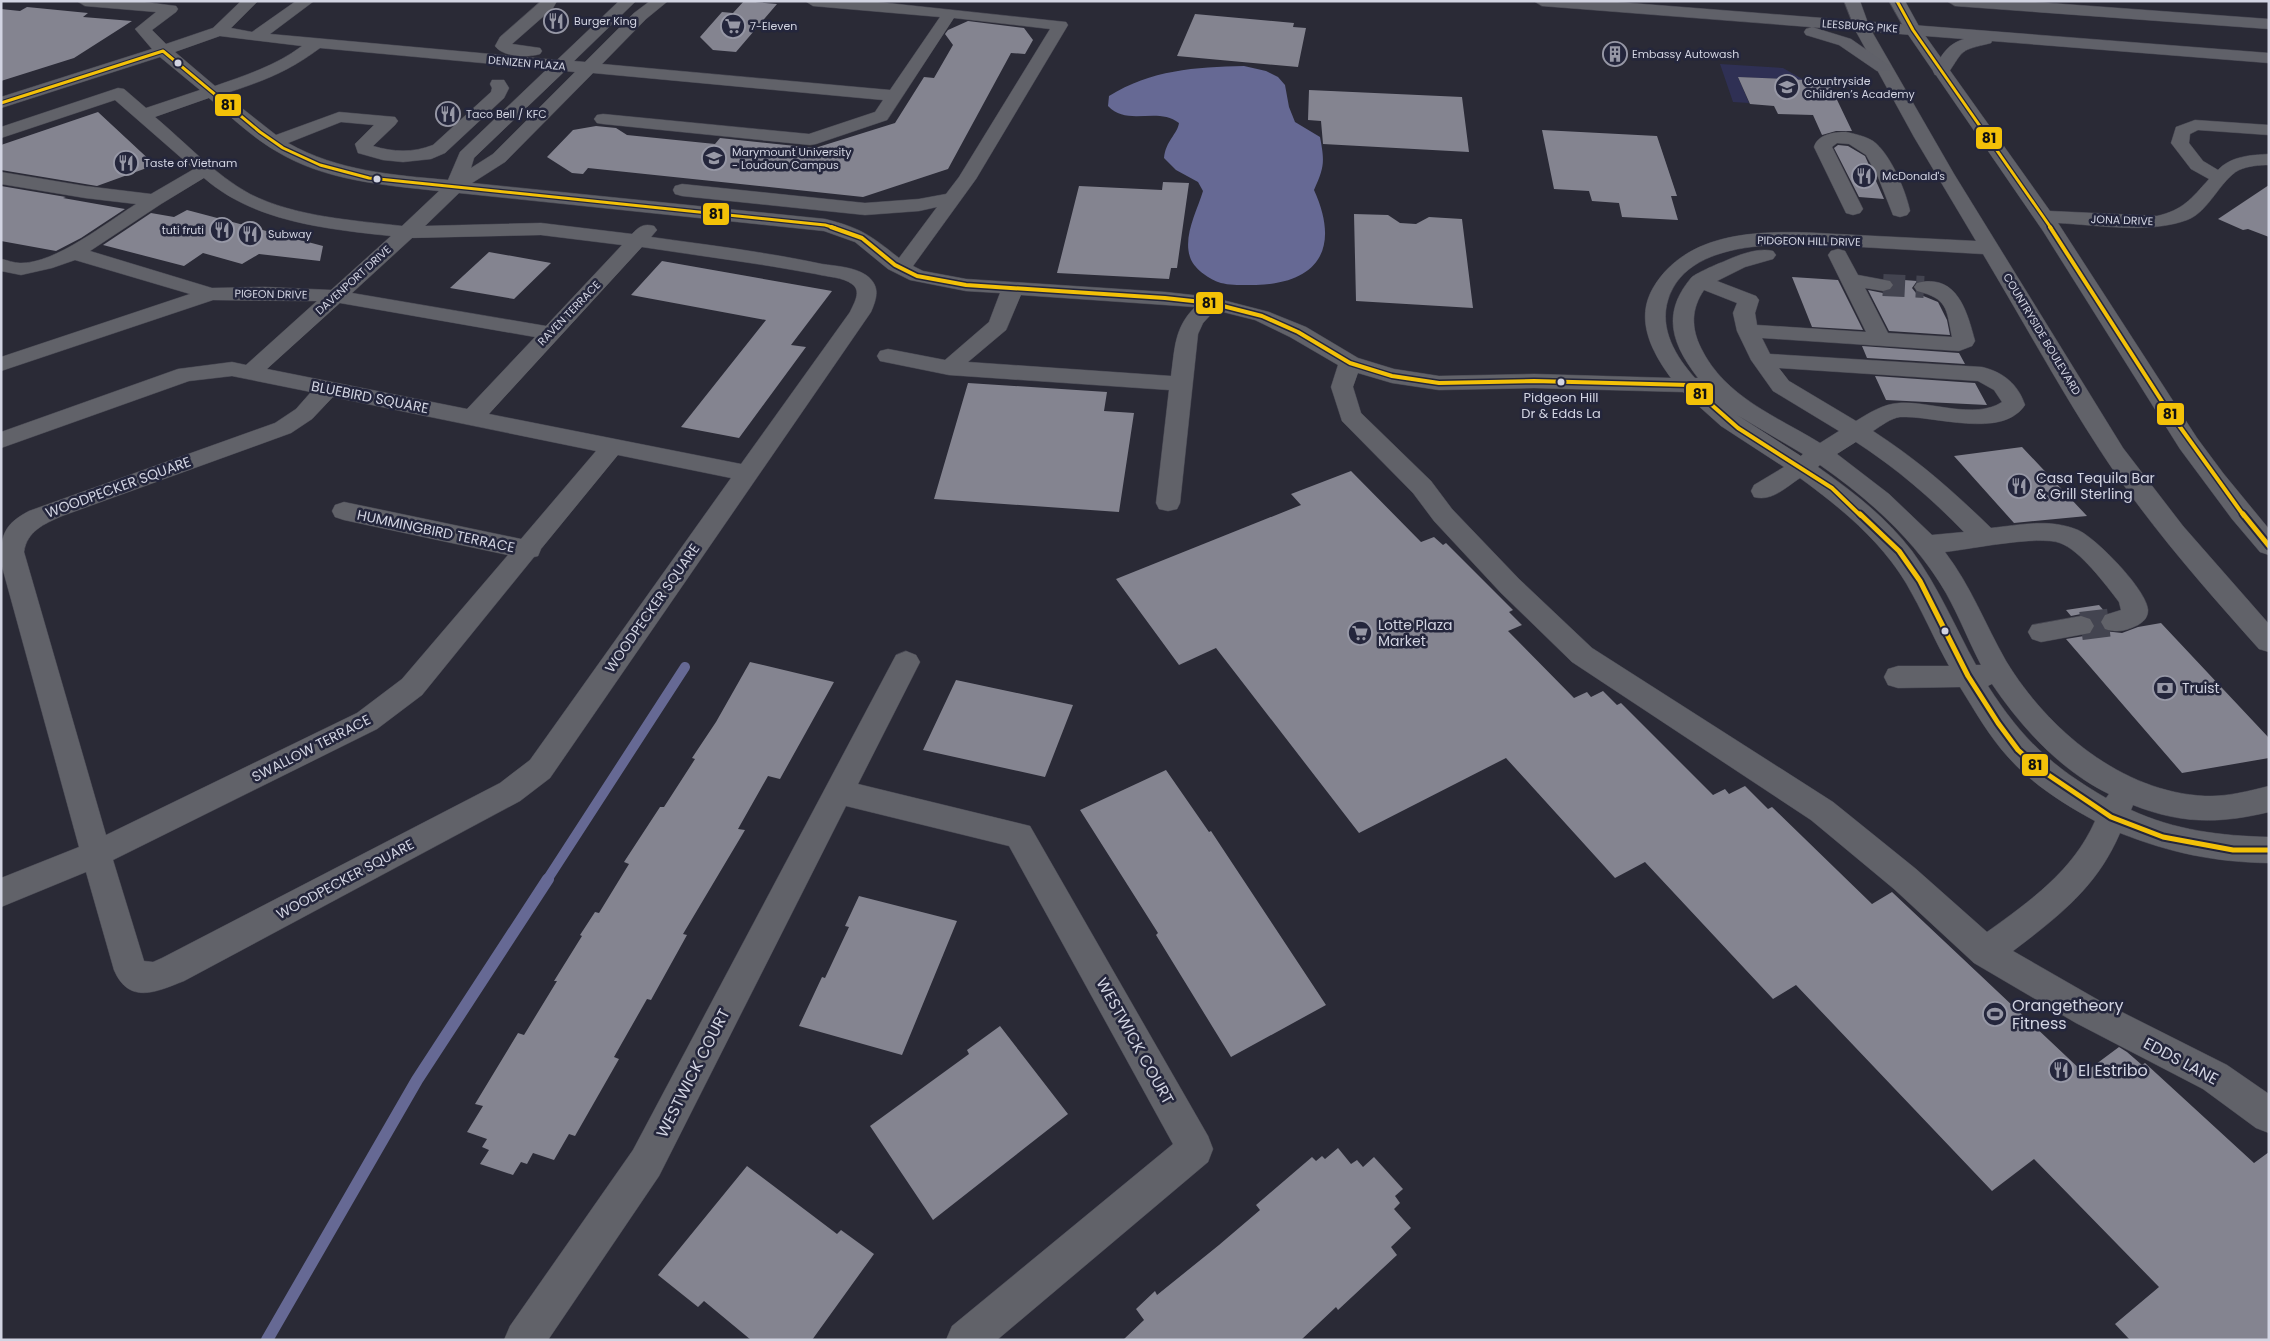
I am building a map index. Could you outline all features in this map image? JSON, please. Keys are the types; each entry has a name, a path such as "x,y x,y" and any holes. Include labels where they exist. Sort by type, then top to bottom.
{"highway":[{"name":"LEESBURG PIKE","path":"1542,1 2269,58"},
{"path":"1955,1 2269,24"},
{"path":"2030,1 2078,10"},
{"path":"1730,16 1834,38 1845,42 1883,67"},
{"path":"1941,71 1953,49 1957,46 2008,38"}],"main road":[{"name":"COUNTRYSIDE BOULEVARD","path":"1852,1 1861,26"},
{"path":"1897,1 1913,30"}],"street":[{"path":"85,1 177,5"},
{"path":"1,103 163,51 219,30 250,1"},
{"path":"255,37 306,1"},
{"path":"548,1 548,5 506,40 504,46 507,49 530,51 549,48"},
{"name":"DAVENPORT DRIVE","path":"455,186 466,156 628,1"},
{"name":"DAVENPORT DRIVE","path":"250,373 407,232 455,186 499,158 640,16 660,1"},
{"path":"814,1 950,12 1060,25 967,179 901,268"},
{"path":"177,5 143,29 163,51 275,142 300,157 343,172 369,178 551,196 665,198 866,208 919,205 954,198"},
{"path":"603,119 810,140 881,116 950,12"},
{"name":"COUNTRYSIDE BOULEVARD","path":"1861,26 1883,67 1995,256 2095,421 2143,494 2204,570 2269,642"},
{"name":"DENIZEN PLAZA","path":"219,30 255,37 894,96"},
{"path":"1913,30 2043,218 2198,457 2248,523 2269,546"},
{"path":"143,115 282,67 318,42"},
{"path":"275,142 339,116 389,121 364,144 364,148 383,155 403,157 425,155 439,149 498,94 501,88 498,84"},
{"path":"1,132 118,93 223,185 244,198 270,208 337,224 407,232 540,229 638,241"},
{"path":"2220,178 2197,165 2180,143 2182,131 2195,125 2269,130"},
{"path":"1853,209 1823,147 1824,143 1828,140 1837,138 1853,139 1862,142 1872,150 1899,198 1900,211"},
{"name":"JONA DRIVE","path":"2043,218 2157,222 2170,219 2191,210 2231,167 2242,162 2269,159"},
{"path":"1,265 21,269 45,264 74,253 154,200 205,170"},
{"path":"1,178 85,192 154,200"},
{"path":"551,196 567,178"},
{"path":"665,198 825,225 862,238 901,268 917,276 939,281 1211,303 1262,316 1298,332 1350,363 1392,376 1438,383 1534,381 1715,386"},
{"name":"RAVEN TERRACE","path":"472,417 549,333 638,241 665,198"},
{"name":"PIDGEON HILL DRIVE","path":"1995,256 1830,240 1773,239 1725,245 1704,253 1676,271 1664,286 1656,302 1654,317 1657,333 1666,354 1689,386 1738,428 1867,488 1899,516 1927,545 1960,596 2002,676 2029,715 2055,741 2082,763 2128,790 2158,802 2205,810 2269,799"},
{"name":"WOODPECKER SQUARE","path":"327,389 304,414 283,428 53,510 28,522 14,535 12,552 96,854 130,970 139,978 153,977 172,970 510,792 540,769 745,473 860,312 867,298 868,289 860,280 849,275 789,263 638,241"},
{"path":"74,253 211,294"},
{"name":"PIDGEON HILL DRIVE","path":"1995,256 1794,253 1759,256 1742,260 1720,268 1700,281 1689,294 1681,311 1684,330 1691,352 1715,386 1811,461 1899,551 1920,581 1968,676 2018,750 2068,790 2111,817 2163,837 2204,846 2233,850 2269,850"},
{"path":"1838,254 1880,339"},
{"path":"1851,280 1883,284"},
{"path":"1700,281 1749,300 1744,312 1748,331 1762,360 1781,386 1898,458 1936,489 1985,538"},
{"path":"1748,331 1959,344 1964,341 1952,300 1946,293 1936,288 1924,287"},
{"path":"949,368 998,326 1013,288"},
{"name":"PIGEON DRIVE","path":"1,364 211,294 264,293 336,296 549,333"},
{"path":"1168,503 1187,334 1194,320 1211,303"},
{"path":"888,356 949,368 1182,384"},
{"path":"1762,360 1982,374 2001,384 2012,398 2014,405 2007,411 1995,416 1896,410 1856,431 1763,491"},
{"name":"EDDS LANE","path":"1350,363 1342,387 1350,416 1422,487 1443,516 1510,586 1582,655 1822,811 1905,879 1986,952 2088,1012 2215,1077 2269,1115"},
{"name":"BLUEBIRD SQUARE","path":"1,440 186,374 232,369 745,473"},
{"name":"SWALLOW TERRACE","path":"1,893 96,854 367,721 380,712 412,687 613,446"},
{"name":"HUMMINGBIRD TERRACE","path":"344,511 528,550"},
{"path":"1927,545 2045,532 2059,533 2081,543 2129,596 2136,608 2134,615 2123,621 2114,622"},
{"path":"2041,632 2080,626"},
{"name":"WESTWICK COURT","path":"524,1340 646,1163 906,662"},
{"path":"1898,677 2002,676"},
{"path":"1986,952 2049,904 2085,869 2103,842 2111,817 2128,790"},
{"name":"WESTWICK COURT","path":"838,792 1019,835 1195,1149 966,1340"}],"shaded area":[{"path":"1720,64 1783,68 1804,80 1738,77 1749,103 1733,102"},
{"path":"1244,66 1266,71 1278,77 1285,85 1289,107 1295,122 1320,137 1323,153 1322,170 1314,190 1322,210 1325,229 1324,245 1319,258 1309,269 1296,277 1278,283 1232,285 1222,283 1210,278 1194,265 1188,249 1189,232 1203,191 1198,182 1176,170 1164,158 1167,147 1179,123 1161,116 1124,115 1108,106 1109,96 1141,80 1157,75 1208,67"}],"building":[{"name":"7-Eleven","path":"744,1 777,4 736,52 713,50 700,37 722,12 733,13"},
{"path":"27,7 88,13 83,17 132,21 74,58 1,81 1,9 20,11"},
{"path":"1195,14 1294,23 1293,27 1306,28 1298,67 1177,56"},
{"path":"968,21 1024,28 1033,40 1025,54 1011,53 948,169 863,197 588,168 583,174 572,173 547,157 573,130 596,126 616,128 627,135 715,144 720,138 815,148 895,123 924,77 934,78 953,45 945,34 948,30"},
{"name":"Countryside Children’s Academy","path":"1738,77 1828,81 1852,131 1836,131 1822,135 1813,115 1778,114 1774,106 1750,104"},
{"path":"1309,90 1462,97 1469,152 1323,144 1321,121 1308,120"},
{"path":"98,112 155,165 97,186 1,170 1,145"},
{"path":"1542,130 1657,136 1677,196 1671,196 1678,220 1622,217 1619,203 1592,201 1589,191 1554,189"},
{"name":"McDonald's","path":"1838,145 1848,146 1865,156 1884,199 1859,197 1834,148"},
{"path":"1163,182 1189,183 1177,268 1171,268 1169,279 1057,273 1079,186 1162,190"},
{"path":"2269,185 2269,237 2248,229 2243,230 2218,219"},
{"path":"1,186 125,209 81,238 56,251 1,241"},
{"path":"187,210 323,246 320,261 259,254 242,264 203,253 184,266 103,245 151,213 174,217"},
{"path":"1354,214 1388,215 1400,223 1416,224 1429,217 1462,219 1473,308 1356,301"},
{"path":"489,252 551,263 514,299 450,288"},
{"path":"662,261 832,291 791,345 806,347 739,438 681,427 766,320 631,295"},
{"path":"1792,277 1838,280 1863,330 1812,327"},
{"path":"1891,279 1917,281 1912,288 1916,293 1938,302 1947,320 1950,335 1889,331 1868,290 1883,293 1891,291 1895,285"},
{"path":"1862,346 1959,353 1965,364 1867,358"},
{"path":"1875,376 1975,383 1987,405 1886,400"},
{"path":"968,383 1107,392 1104,411 1134,413 1119,512 934,499"},
{"name":"Casa Tequila Bar & Grill Sterling","path":"2022,447 2087,516 2014,523 1954,456"},
{"path":"1351,471 1421,542 1434,537 1443,545 1446,543 1513,610 1509,612 1522,625 1508,631 1574,698 1587,692 1591,697 1603,691 1617,705 1621,703 1713,795 1725,789 1729,794 1745,786 1768,809 1772,807 1872,904 1892,892 2084,1073 2119,1047 2142,1065 2145,1063 2254,1163 2269,1152 2269,1340 2130,1340 2115,1324 2159,1287 2034,1159 1992,1191 1796,985 1773,999 1645,862 1615,878 1506,758 1359,833 1216,648 1179,665 1116,579 1301,505 1291,494"},
{"name":"Truist","path":"2099,605 2106,613 2099,621 2104,631 2122,633 2138,627 2161,623 2269,738 2269,758 2182,773 2066,639 2090,635 2096,627 2091,617 2081,614 2071,616 2066,610"},
{"path":"750,662 834,682 780,779 768,776 738,829 745,830 683,934 687,935 651,1000 647,999 614,1057 619,1059 575,1136 569,1134 554,1160 533,1153 527,1164 521,1162 513,1175 480,1164 489,1150 482,1147 487,1139 467,1132 483,1106 475,1104 518,1033 524,1035 557,981 554,981 582,936 580,935 595,912 599,913 629,864 624,862 660,807 664,807 695,759 692,758 716,722"},
{"path":"956,680 1073,705 1045,777 923,750"},
{"path":"1166,770 1209,832 1211,831 1326,1005 1231,1057 1156,935 1158,933 1080,810"},
{"path":"859,896 957,921 902,1055 799,1026 822,977 825,978 849,927 845,926"},
{"path":"1000,1026 1068,1114 933,1220 870,1126 969,1054 967,1050"},
{"path":"1338,1148 1351,1164 1357,1160 1363,1167 1374,1157 1403,1189 1395,1196 1400,1203 1394,1209 1411,1228 1391,1247 1397,1255 1338,1310 1336,1307 1301,1340 1123,1340 1144,1320 1136,1309 1155,1291 1157,1295 1219,1245 1260,1210 1256,1205 1312,1157 1316,1161 1322,1156 1325,1159"},
{"path":"747,1166 837,1234 841,1230 874,1254 812,1340 751,1340 704,1301 698,1307 658,1275"}],"waterway":[{"path":"547,880 685,667"},
{"path":"267,1340 417,1080 548,879"}],"tunnel":[{"path":"1883,285 1924,287"},
{"path":"2081,626 2114,622"}],"transit line":[{"name":"81","path":"1897,1 1913,30 2053,231 2189,442 2269,546"},
{"name":"81","path":"1,103 163,51 260,132 283,148 320,165 369,178 825,225 850,232 862,238 895,265 917,276 966,285 1165,298 1211,303 1262,316 1298,332 1350,363 1392,376 1439,383 1534,381 1689,385 1738,428 1832,488 1899,551 1920,581 1968,676 1998,723 2018,750 2038,768 2111,817 2163,837 2233,850 2269,850"}],"place":[{"name":"Burger King","path":"556,21"},
{"name":"7-Eleven","path":"733,26"},
{"name":"Embassy Autowash","path":"1615,54"},
{"name":"Countryside Children’s Academy","path":"1787,87"},
{"name":"Taco Bell / KFC","path":"448,114"},
{"name":"Marymount University - Loudoun Campus","path":"714,158"},
{"name":"Taste of Vietnam","path":"126,163"},
{"name":"McDonald's","path":"1864,176"},
{"name":"tuti fruti","path":"222,230"},
{"name":"Subway","path":"250,234"},
{"name":"Pidgeon Hill Dr & Edds La","path":"1561,382"},
{"name":"Casa Tequila Bar & Grill Sterling","path":"2019,486"},
{"name":"Lotte Plaza Market","path":"1360,633"},
{"name":"Truist","path":"2165,688"},
{"name":"Orangetheory Fitness","path":"1995,1014"},
{"name":"El Estribo","path":"2061,1070"}]}
